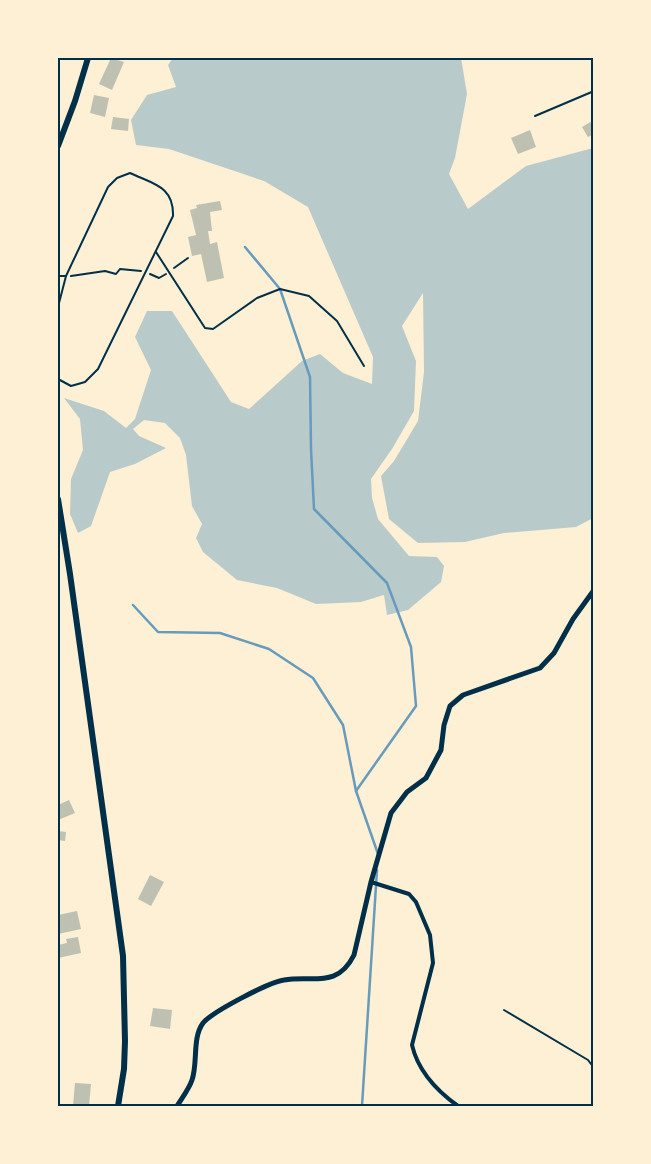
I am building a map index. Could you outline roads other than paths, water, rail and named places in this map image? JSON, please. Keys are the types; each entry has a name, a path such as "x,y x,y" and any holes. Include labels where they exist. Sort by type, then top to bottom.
{"main road":[{"path":"58,146 78,93 88,58"},
{"path":"58,499 69,564 123,956 126,1042 118,1106"}],"street":[{"path":"178,1106 192,1081 199,1032 203,1023 215,1014 261,988 284,980 325,980 342,972 349,965 354,955 371,882 391,813 407,792 426,778 441,750 444,725 450,706 463,695 540,668 554,653 573,619 594,590"},
{"path":"371,882 409,894 416,902 430,935 433,963 412,1045 415,1059 423,1072 445,1097 458,1106"}],"lane":[{"path":"535,116 594,91"},
{"path":"58,306 66,276 108,187 117,178 130,173 166,190 174,204 173,216 98,369 85,382 71,386 58,379"},
{"path":"156,252 205,328 213,329 257,298 280,289 309,296 337,321 364,366"},
{"path":"58,276 66,276"},
{"path":"504,1010 588,1060 594,1068"}],"waterway":[{"path":"245,247 280,289 310,377 314,509 387,583 411,647 416,706 356,791"},
{"path":"133,605 158,632 220,633 269,649 313,678 343,725 356,791 378,854"},
{"path":"362,1106 377,870"}]}
